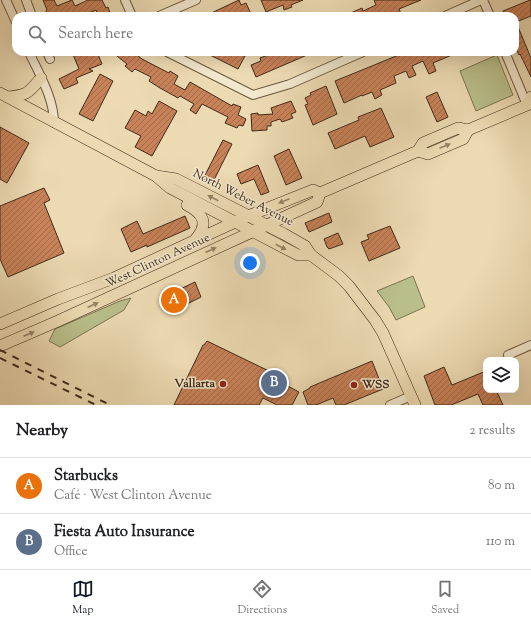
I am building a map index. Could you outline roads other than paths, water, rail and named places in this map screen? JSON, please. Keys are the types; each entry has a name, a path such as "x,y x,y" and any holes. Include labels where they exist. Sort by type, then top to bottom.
{"main road":[{"path":"4,95 25,95 41,78"},
{"name":"North Weber Avenue","path":"4,95 156,176 170,188 235,221 298,256 311,255"},
{"name":"West Clinton Avenue","path":"0,324 114,278 235,221 313,190 320,193 418,151 423,143 458,128 468,130 530,103"},
{"name":"North Weber Avenue","path":"156,176 176,179 305,246 311,255 339,276 365,305 384,333 413,400"},
{"path":"179,193 182,202 196,209 202,216 202,231 195,240"},
{"name":"West Clinton Avenue","path":"0,346 58,321 317,202 320,193"}],"street":[{"path":"6,0 12,13"},
{"path":"26,0 30,12"},
{"path":"125,0 130,12"},
{"path":"168,12 196,0"},
{"path":"454,12 482,0 488,12"},
{"path":"31,56 51,104 54,123"},
{"path":"175,56 253,95 290,84 354,56"},
{"path":"507,56 530,103"},
{"path":"508,355 531,345"},
{"path":"390,405 413,400"}],"railway":[{"path":"0,350 110,405"},
{"path":"0,358 96,405"}],"place":[{"name":"Starbucks","path":"174,300"},
{"name":"Fiesta Auto Insurance","path":"274,383"},
{"name":"Vallarta","path":"223,384"},
{"name":"WSS","path":"354,385"}]}
